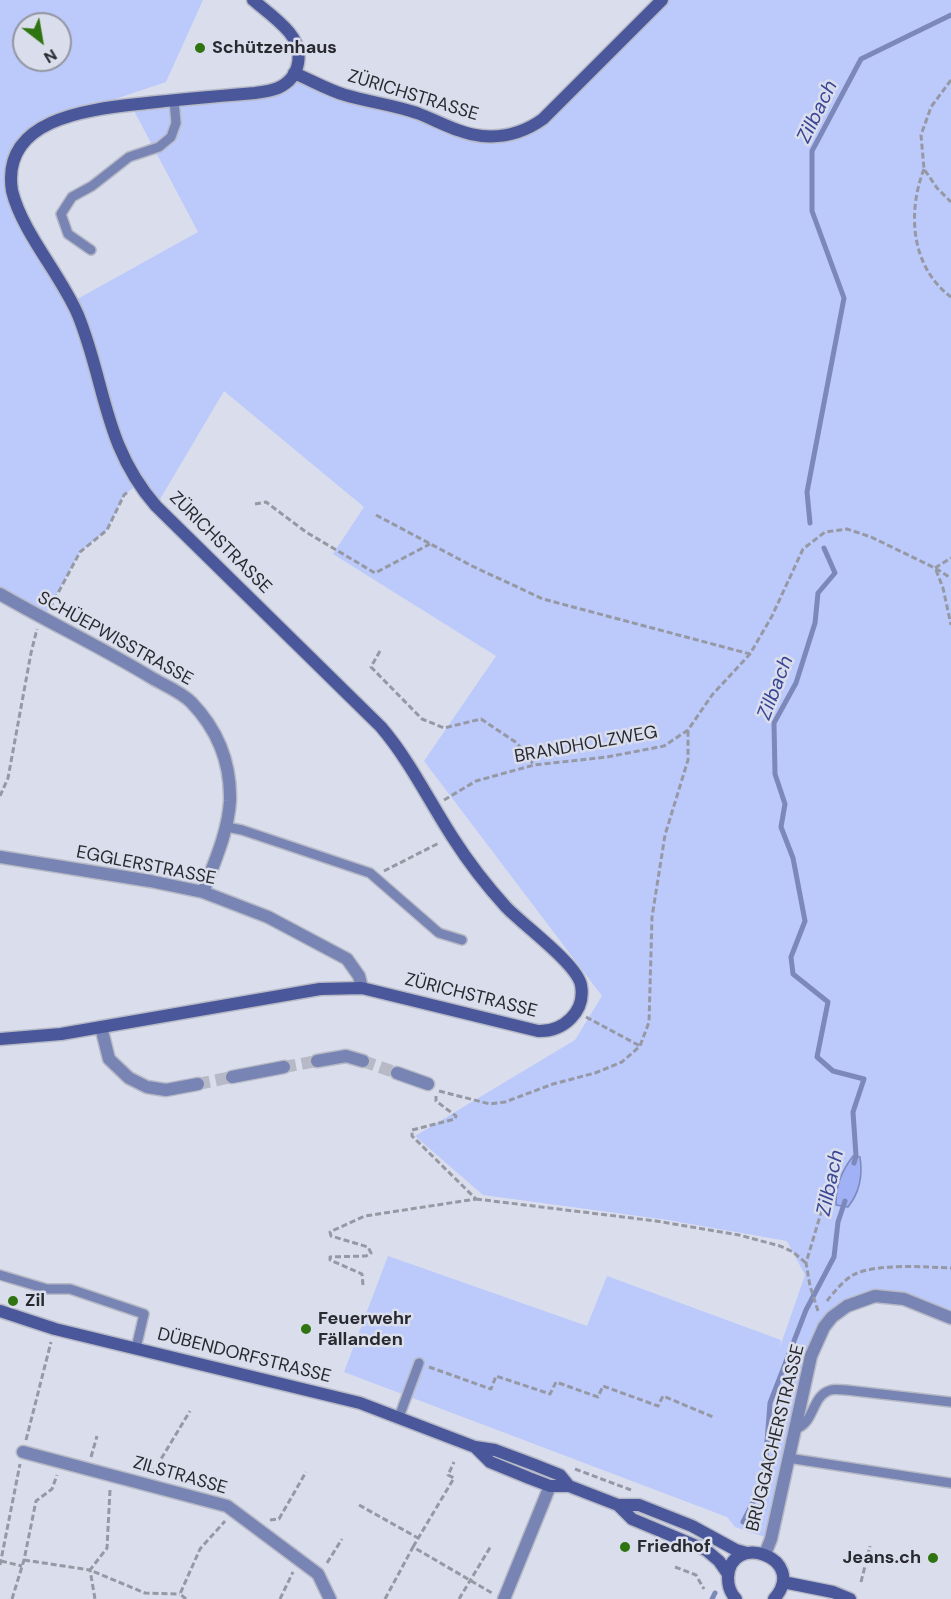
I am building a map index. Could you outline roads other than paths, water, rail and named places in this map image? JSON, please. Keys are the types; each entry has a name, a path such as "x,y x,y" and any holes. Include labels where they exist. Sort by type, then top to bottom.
{"main road":[{"path":"253,0 284,26 296,41 299,53 294,73"},
{"name":"ZÜRICHSTRASSE","path":"0,1039 61,1034 320,989 362,988 538,1031 554,1030 570,1020 577,1012 582,995 581,984 573,969 494,894 452,836 408,762 381,727 156,506 138,483 122,455 109,423 84,332 72,302 21,215 11,180 12,161 21,143 37,130 65,116 79,112 174,100 255,93 278,88 285,84 294,73 344,95 393,106 468,134 483,136 512,134 543,119 662,0"},
{"name":"DÜBENDORFSTRASSE","path":"0,1311 55,1329 235,1374 324,1393 399,1417 475,1448 495,1450 551,1471 560,1475 569,1486"},
{"name":"DÜBENDORFSTRASSE","path":"475,1448 490,1462 550,1485 569,1486 618,1505 639,1505 666,1514 709,1534 736,1550 765,1554"},
{"name":"DÜBENDORFSTRASSE","path":"618,1505 632,1519 706,1550 719,1561 728,1574 728,1585 736,1599"},
{"path":"728,1574 732,1564 747,1553"},
{"path":"765,1554 779,1565 783,1582 774,1599"},
{"path":"783,1582 833,1592 850,1599"}],"street":[{"name":"SCHÜEPWISSTRASSE","path":"0,594 128,663 189,700 209,724 222,747 227,763 230,803 227,827 203,892"},
{"name":"EGGLERSTRASSE","path":"0,857 150,881 203,892 268,917 346,959 359,976 362,988"},
{"path":"101,1027 110,1059 129,1078 147,1087 166,1090 198,1084"},
{"path":"317,1061 346,1056 363,1061"},
{"path":"232,1077 284,1067"},
{"path":"397,1073 428,1084"},
{"name":"BRUGGACHERSTRASSE","path":"765,1554 771,1539 811,1356 824,1327 847,1306 875,1296 904,1299 951,1318"},
{"name":"ZILSTRASSE","path":"22,1458 88,1469 226,1506 318,1574 330,1599"},
{"path":"504,1599 550,1485"}],"lane":[{"path":"90,250 68,234 61,214 72,197 92,186 129,157 159,147 171,137 176,123 174,100"},
{"path":"227,827 370,873 439,933 462,940"},
{"path":"0,1275 46,1289 70,1289 144,1314 136,1348"},
{"path":"399,1417 419,1363"},
{"path":"795,1429 803,1427 812,1416 818,1399 830,1390 951,1402"},
{"path":"788,1458 951,1483"}],"waterway":[{"name":"Zilbach","path":"810,523 807,492 844,298 812,211 812,151 861,59 951,15"},
{"name":"Zilbach","path":"824,548 835,573 818,593 815,623 796,683 774,723 775,774 785,804 781,827 793,858 805,921 791,957 793,974 828,1002 817,1057 833,1071 864,1079 853,1112 856,1156 854,1163"},
{"name":"Zilbach","path":"743,1522 764,1481 770,1403 806,1310 834,1257 838,1222 845,1201"},
{"name":"Zilbach","path":"712,1599 715,1593"}],"tunnel":[{"path":"284,1067 317,1061"},
{"path":"363,1061 397,1073"},
{"path":"198,1084 232,1077"}],"place":[{"name":"Schützenhaus","path":"200,48"},
{"name":"Zil","path":"13,1301"},
{"name":"Feuerwehr Fällanden","path":"306,1329"},
{"name":"Friedhof","path":"625,1547"},
{"name":"Jeans.ch","path":"933,1558"}]}
